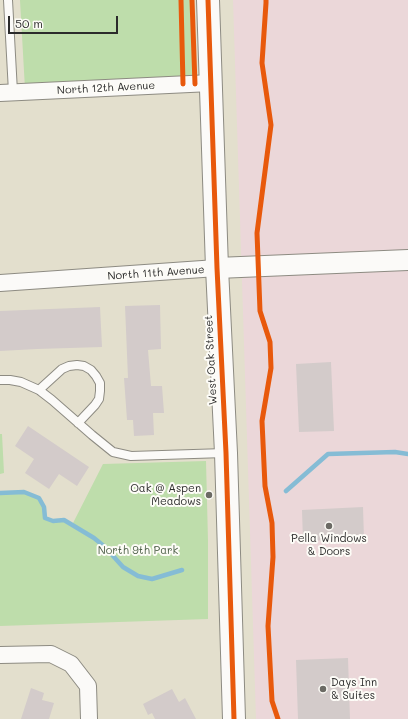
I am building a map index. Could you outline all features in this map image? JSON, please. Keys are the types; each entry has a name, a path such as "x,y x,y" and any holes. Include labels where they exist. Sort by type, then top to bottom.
{"main road":[{"name":"West Oak Street","path":"208,0 217,268 226,452 234,719"}],"street":[{"name":"North 12th Avenue","path":"6,93 211,83"},
{"name":"North 11th Avenue","path":"0,283 217,268 408,260"},
{"path":"0,655 51,654 71,664 88,686 89,719"}],"lane":[{"path":"6,93 8,0"},
{"path":"39,390 62,369 69,366 84,366 91,370 100,383 99,398 95,405 78,423"},
{"path":"0,380 21,382 39,390 113,452 131,456 226,452"}],"shaded area":[{"path":"233,0 408,0 408,719 256,719"}],"green space":[{"path":"20,0 190,0 193,80 25,89"},
{"path":"0,434 2,434 4,473 0,474"},
{"name":"North 9th Park","path":"206,461 208,619 0,626 0,493 24,492 38,498 44,507 46,518 53,521 64,520 72,525 103,464"}],"building":[{"path":"160,305 161,349 148,350 151,386 162,386 164,413 153,413 154,435 134,436 133,420 127,420 124,378 128,378 125,306"},
{"path":"100,307 102,347 0,351 0,311"},
{"path":"331,362 334,431 299,432 296,364"},
{"path":"28,426 89,467 77,486 59,474 49,489 25,473 34,459 15,446"},
{"path":"363,507 364,539 303,541 302,510"},
{"name":"Days Inn & Suites","path":"348,658 350,719 298,719 296,660"},
{"path":"31,688 44,693 42,700 54,703 49,719 21,719"},
{"path":"172,689 179,702 185,698 196,719 155,719 152,713 148,715 143,704"}],"waterway":[{"path":"286,491 328,454 395,452 408,454"},
{"path":"0,493 24,492 39,498 44,507 45,518 53,521 64,520 94,538 105,547 123,567 138,576 152,579 182,570"}],"cycle path":[{"path":"181,0 183,84"},
{"path":"192,0 195,84"},
{"path":"208,0 217,268 226,453 234,719"},
{"path":"266,0 262,63 271,125 257,233 260,311 270,342 271,368 262,421 265,486 272,523 273,557 268,626 272,701 278,719"}],"place":[{"name":"Oak @ Aspen Meadows","path":"209,495"},
{"name":"Pella Windows & Doors","path":"329,526"},
{"name":"Days Inn & Suites","path":"323,689"}]}
